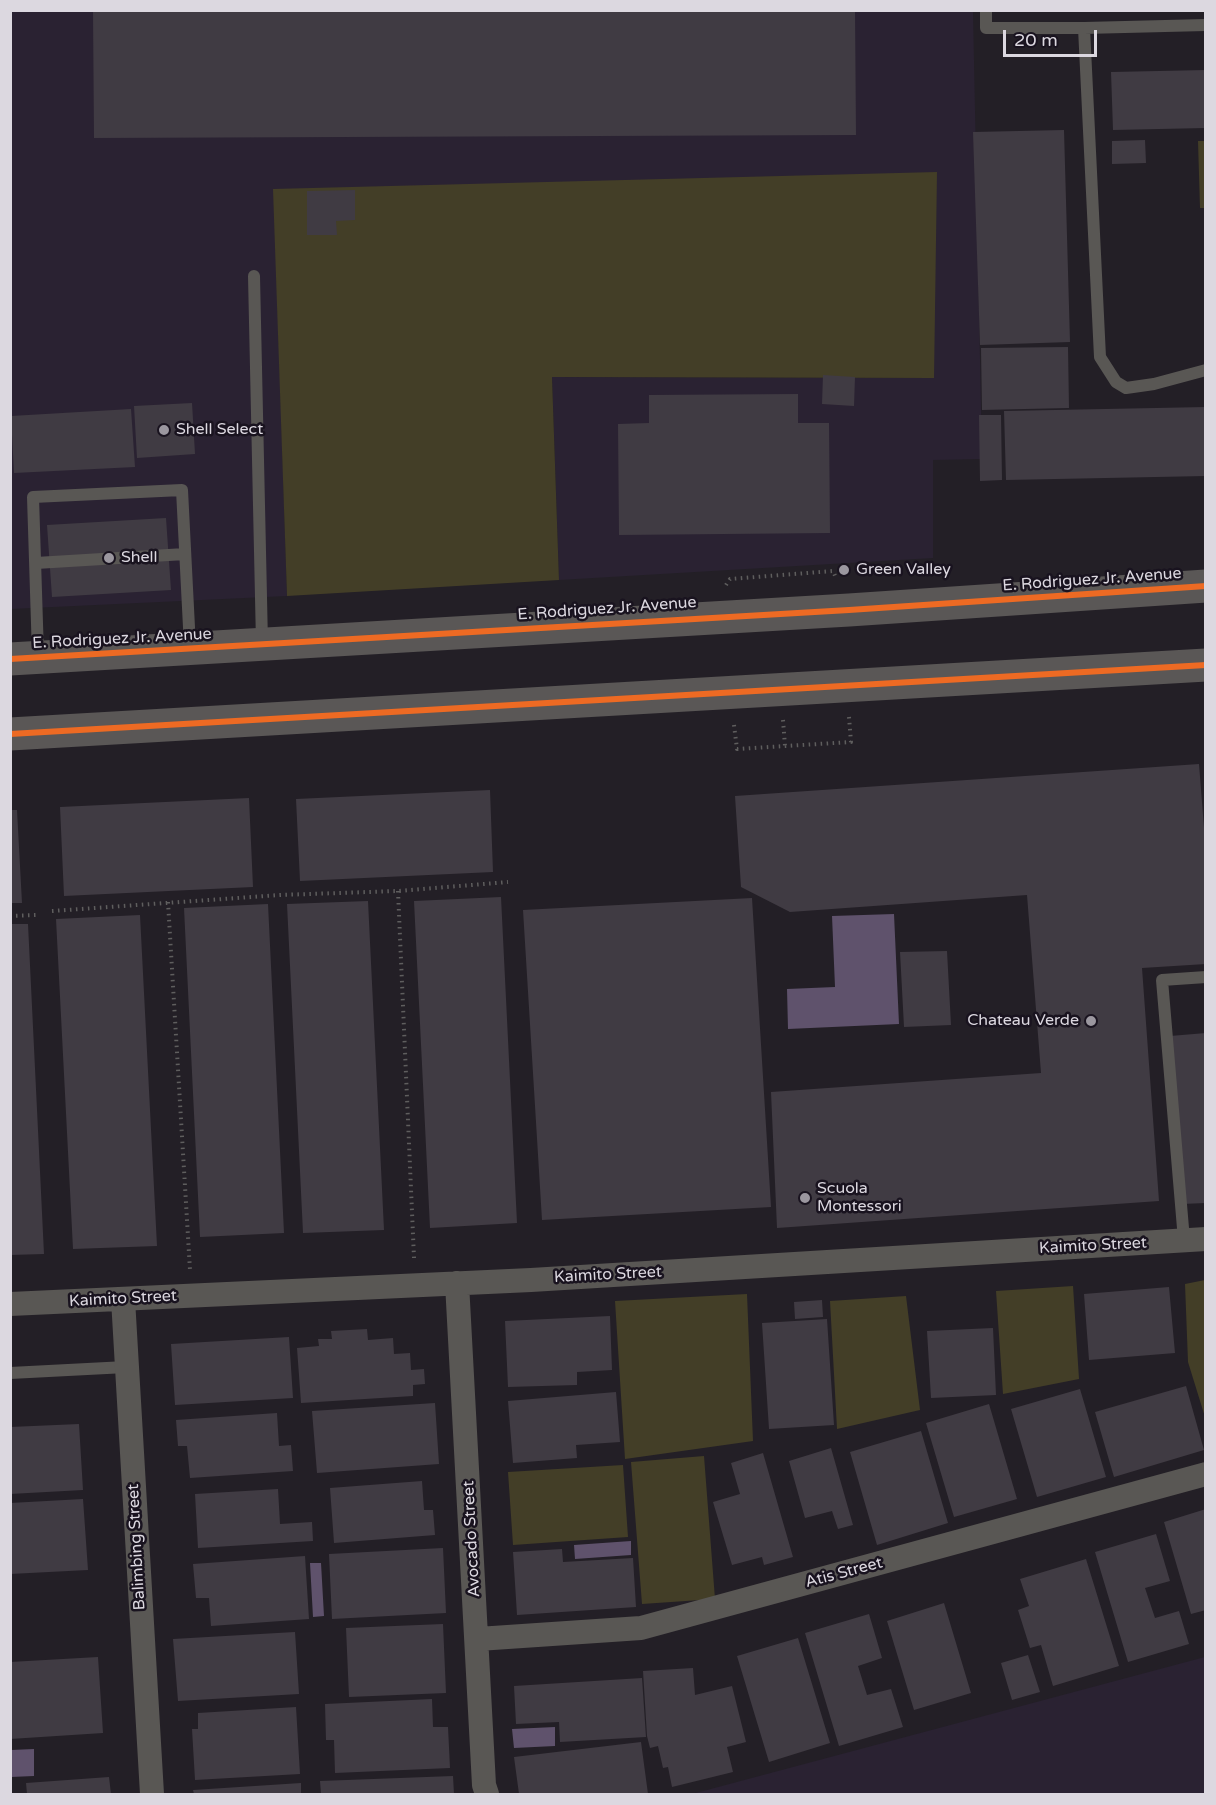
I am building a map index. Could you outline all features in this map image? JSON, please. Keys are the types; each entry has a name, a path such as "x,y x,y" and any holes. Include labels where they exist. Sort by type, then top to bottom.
{"main road":[{"name":"E. Rodriguez Jr. Avenue","path":"24,658 859,609 1206,586"},
{"path":"10,734 1206,665"}],"street":[{"name":"Kaimito Street","path":"10,1304 415,1286 1195,1240"},
{"name":"Avocado Street","path":"457,1283 478,1639 484,1785 487,1794"},
{"name":"Balimbing Street","path":"123,1299 152,1794"},
{"name":"Atis Street","path":"478,1639 641,1628 1206,1474"}],"lane":[{"path":"986,10 986,28 1206,25"},
{"path":"1084,28 1100,357 1116,382 1126,388 1154,384 1206,370"},
{"path":"254,276 262,644"},
{"path":"24,658 36,563 33,497 182,490 190,648"},
{"path":"36,563 185,554"},
{"path":"1195,1240 1162,980 1206,976"},
{"path":"10,1373 126,1367"}],"path":[{"path":"730,579 833,571"},
{"path":"737,749 851,742"},
{"path":"52,911 280,895 398,891 508,882"},
{"path":"398,891 415,1286"},
{"path":"168,902 191,1296"},
{"path":"10,916 36,915"}],"shaded area":[{"path":"11,11 973,11 982,459 933,460 933,558 559,580 552,377 934,378 274,189 287,596 11,609"},
{"path":"1198,141 1205,141 1205,208 1200,208"},
{"path":"937,172 934,378 552,377 559,580 287,596 273,189"},
{"path":"894,914 899,1024 788,1029 787,989 835,987 832,916"},
{"path":"1206,1280 1205,1417 1188,1362 1185,1284"},
{"path":"1073,1286 1079,1379 1003,1394 996,1291"},
{"path":"747,1294 753,1441 625,1459 615,1301"},
{"path":"906,1296 920,1410 837,1429 830,1301"},
{"path":"704,1456 715,1599 642,1604 631,1462"},
{"path":"623,1465 628,1537 513,1545 508,1472"},
{"path":"631,1541 631,1555 575,1559 574,1545"},
{"path":"310,1563 321,1563 324,1616 313,1617"},
{"path":"1205,1657 1205,1794 692,1794"},
{"path":"555,1727 555,1746 514,1748 512,1729"},
{"path":"34,1749 34,1776 11,1777 11,1750"}],"building":[{"path":"93,10 855,10 856,135 94,138"},
{"path":"1206,70 1206,128 1113,130 1111,72"},
{"path":"1064,130 1070,342 980,345 973,132"},
{"path":"1145,140 1146,163 1112,164 1112,141"},
{"path":"355,190 355,220 336,221 337,235 307,235 307,191"},
{"path":"1068,347 1069,408 982,410 981,348"},
{"path":"823,375 855,377 854,406 822,404"},
{"path":"798,394 798,423 829,423 830,533 619,535 618,424 649,423 649,395"},
{"name":"Shell Select","path":"192,403 195,454 137,458 134,406"},
{"path":"1206,407 1206,476 1006,480 1004,411"},
{"path":"131,409 135,467 14,473 11,416"},
{"path":"979,415 1001,415 1002,480 980,481"},
{"name":"Shell","path":"166,518 171,590 52,597 47,525"},
{"name":"Chateau Verde","path":"1199,764 1206,853 1206,964 1142,968 1159,1201 777,1228 771,1092 1041,1073 1027,895 790,912 741,887 735,796"},
{"path":"490,790 493,872 300,881 296,799"},
{"path":"249,798 253,887 64,896 60,807"},
{"path":"10,810 17,810 22,903 10,903"},
{"path":"501,897 517,1223 430,1228 414,901"},
{"path":"752,898 771,1207 542,1220 523,910"},
{"path":"368,901 384,1230 303,1233 287,904"},
{"path":"268,904 284,1233 200,1237 184,908"},
{"path":"140,915 157,1246 73,1249 56,919"},
{"path":"10,924 28,924 44,1254 10,1255"},
{"path":"947,951 951,1025 904,1027 900,952"},
{"path":"1206,1033 1206,1203 1182,1204 1170,1036"},
{"path":"1169,1287 1175,1353 1089,1360 1084,1294"},
{"path":"822,1300 823,1317 795,1319 794,1302"},
{"path":"610,1316 612,1370 577,1372 577,1385 508,1387 505,1321"},
{"path":"827,1319 834,1425 769,1429 762,1323"},
{"path":"993,1328 996,1395 931,1398 927,1331"},
{"path":"367,1329 368,1340 393,1338 394,1354 410,1353 411,1370 424,1369 425,1384 413,1385 413,1396 301,1403 297,1348 319,1346 318,1339 332,1339 331,1331"},
{"path":"289,1337 293,1398 175,1405 171,1344"},
{"path":"1186,1386 1204,1450 1114,1477 1095,1412"},
{"path":"1080,1389 1106,1477 1037,1497 1011,1409"},
{"path":"616,1392 620,1442 576,1445 577,1458 513,1463 508,1401"},
{"path":"435,1403 439,1464 317,1473 312,1411"},
{"path":"989,1404 1017,1499 954,1517 926,1423"},
{"path":"277,1413 279,1446 291,1445 293,1471 190,1478 187,1446 178,1446 176,1420"},
{"path":"79,1424 83,1490 10,1494 10,1427"},
{"path":"921,1431 948,1523 877,1545 850,1452"},
{"path":"831,1448 853,1525 838,1529 832,1511 805,1518 789,1461"},
{"path":"763,1453 793,1557 764,1565 762,1557 732,1565 713,1502 740,1494 731,1463"},
{"path":"422,1481 424,1510 433,1510 435,1535 334,1543 330,1488"},
{"path":"278,1489 280,1524 312,1522 313,1541 198,1548 195,1494"},
{"path":"83,1499 88,1570 10,1574 10,1503"},
{"path":"1206,1509 1206,1610 1191,1614 1164,1522"},
{"path":"1156,1534 1170,1581 1145,1588 1155,1618 1179,1611 1189,1644 1128,1662 1095,1552"},
{"path":"443,1548 446,1613 332,1619 329,1554"},
{"path":"562,1549 563,1562 633,1558 636,1607 517,1615 513,1552"},
{"path":"305,1556 309,1619 211,1626 209,1598 196,1598 193,1564"},
{"path":"1086,1559 1119,1666 1053,1686 1041,1645 1030,1648 1018,1610 1029,1606 1020,1579"},
{"path":"944,1603 971,1693 914,1710 887,1621"},
{"path":"869,1614 882,1658 858,1666 867,1695 891,1689 903,1727 839,1746 805,1633"},
{"path":"443,1624 446,1693 349,1697 346,1628"},
{"path":"295,1632 299,1694 178,1701 173,1639"},
{"path":"798,1638 830,1743 769,1762 737,1656"},
{"path":"1028,1655 1040,1692 1012,1700 1001,1663"},
{"path":"98,1657 103,1733 10,1739 10,1662"},
{"path":"693,1668 695,1695 732,1686 746,1742 727,1747 733,1772 672,1787 668,1767 663,1768 658,1746 650,1748 647,1736 643,1671"},
{"path":"642,1678 646,1737 560,1742 559,1722 516,1724 514,1686"},
{"path":"432,1699 433,1727 448,1727 450,1768 335,1773 334,1740 326,1740 325,1704"},
{"path":"296,1707 300,1774 195,1780 192,1729 198,1729 198,1713"},
{"path":"641,1742 648,1794 519,1794 514,1757"},
{"path":"453,1776 454,1794 321,1794 320,1781"},
{"path":"109,1777 111,1794 27,1794 26,1783"},
{"path":"301,1783 301,1794 194,1794 193,1790"}],"cycle path":[{"path":"10,659 849,610 1206,586"},
{"path":"10,734 1206,665"}],"place":[{"name":"Shell Select","path":"164,430"},
{"name":"Shell","path":"109,558"},
{"name":"Green Valley","path":"844,570"},
{"name":"Chateau Verde","path":"1091,1021"},
{"name":"Scuola Montessori","path":"805,1198"}]}
